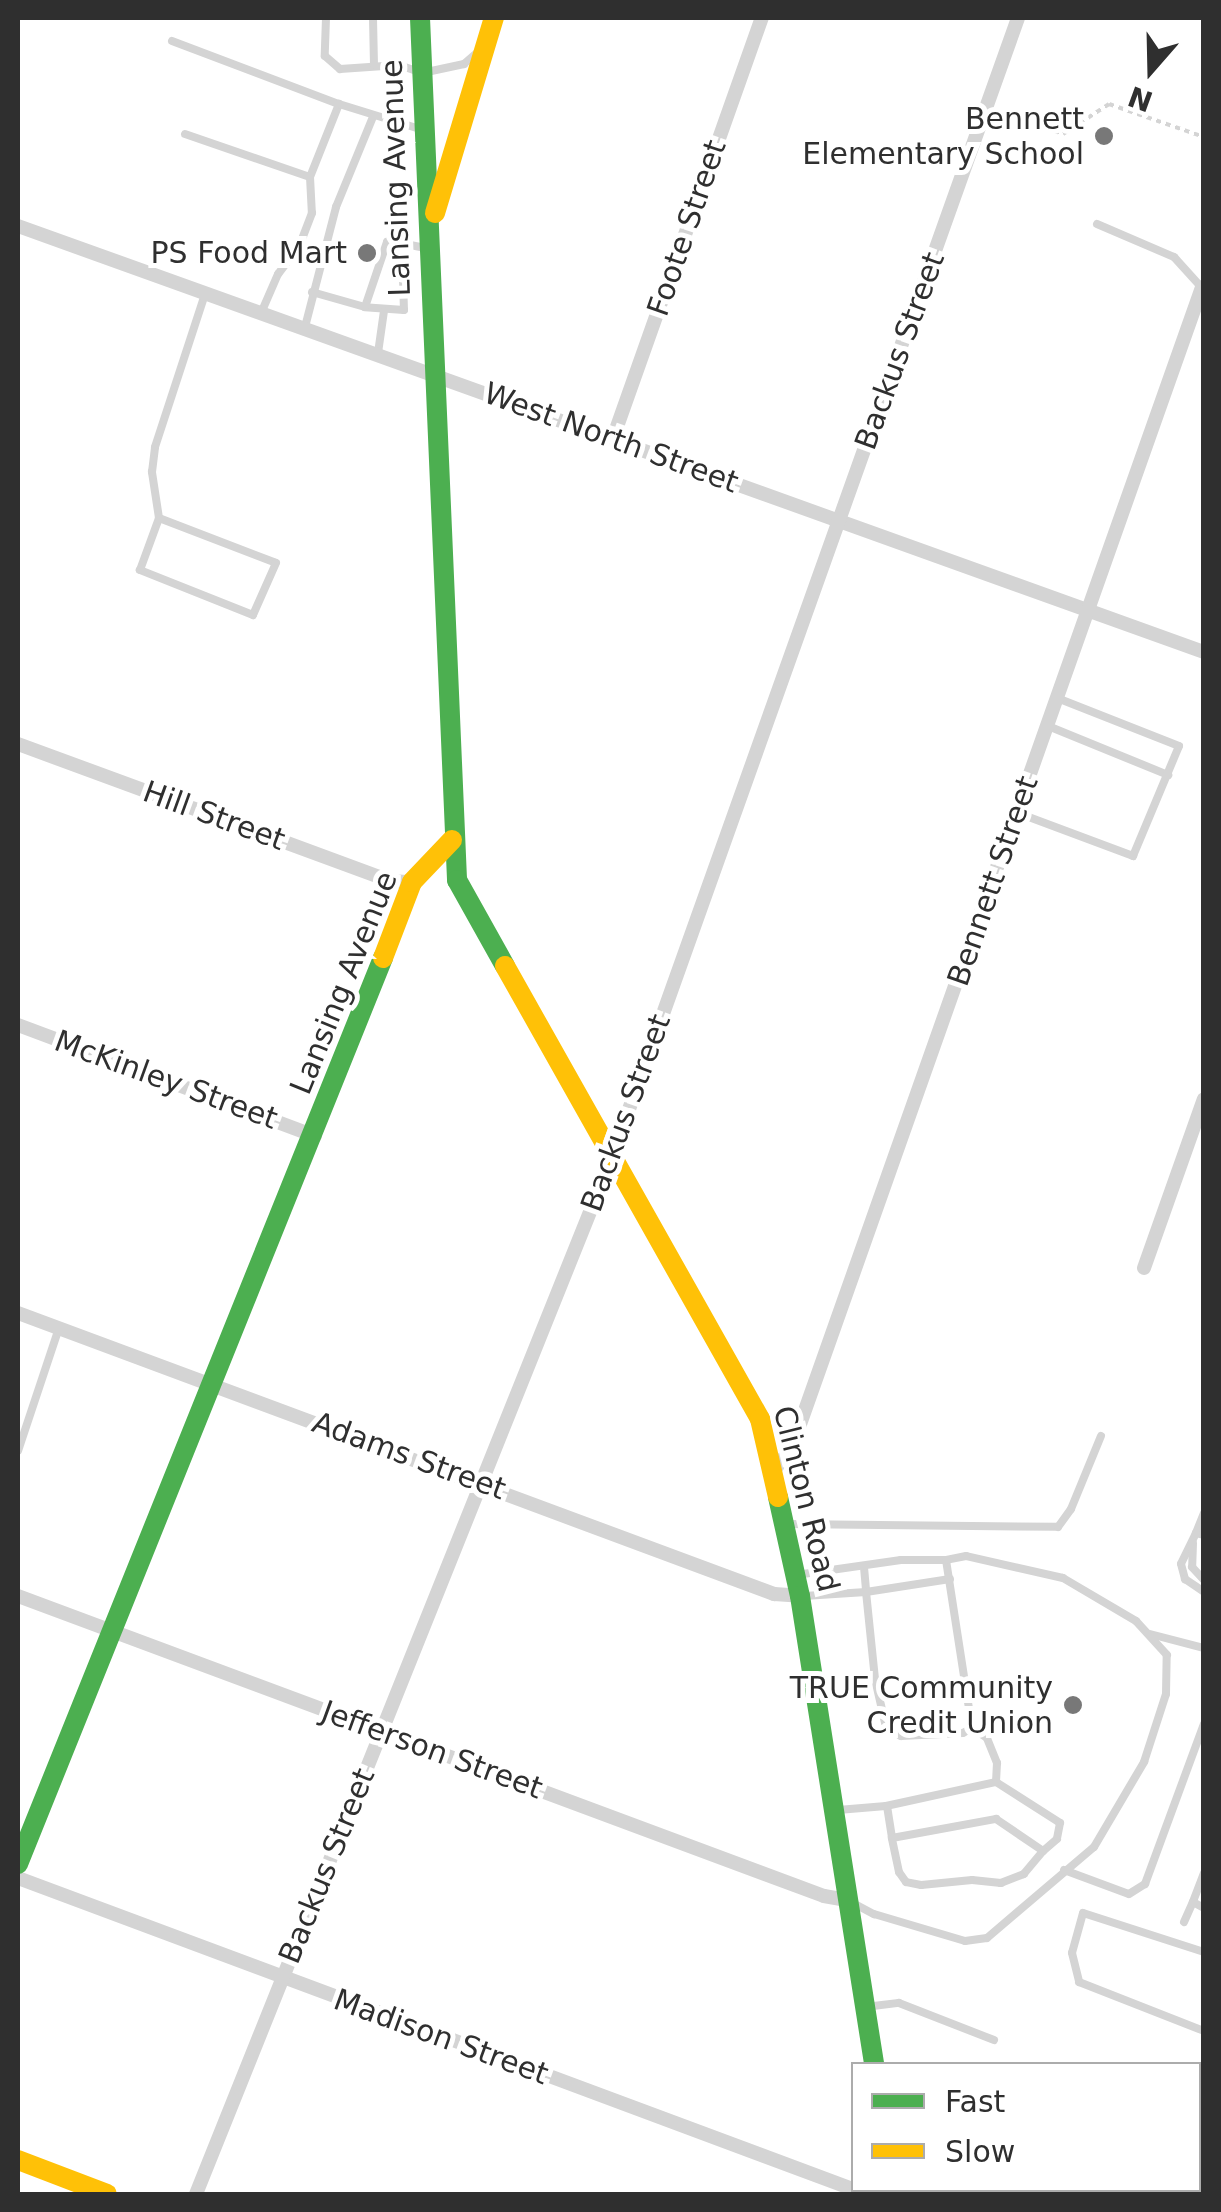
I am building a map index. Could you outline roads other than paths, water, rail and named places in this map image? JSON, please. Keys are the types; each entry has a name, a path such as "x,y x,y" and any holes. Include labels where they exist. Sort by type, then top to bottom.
{"main road":[{"name":"Lansing Avenue","path":"18,1864 314,1136 412,882 452,840 420,18"},
{"path":"430,239 494,18"},
{"name":"Clinton Road","path":"452,840 457,880 468,904 753,1402 775,1469 787,1524 874,2062"},
{"path":"18,2160 106,2194"}],"street":[{"name":"Foote Street","path":"613,438 762,18"},
{"name":"Backus Street","path":"196,2194 612,1157 1018,18"},
{"name":"West North Street","path":"18,226 1204,652"},
{"name":"Bennett Street","path":"775,1469 792,1447 1203,288"},
{"name":"Hill Street","path":"18,744 390,881 412,882"},
{"name":"McKinley Street","path":"18,1025 314,1136"},
{"path":"1144,1268 1204,1100"},
{"name":"Adams Street","path":"18,1313 774,1594 798,1586"},
{"name":"Jefferson Street","path":"18,1596 824,1896 847,1900"},
{"name":"Madison Street","path":"18,1878 851,2188"}],"lane":[{"path":"326,18 326,56 340,70 398,65 422,73 464,64 483,47"},
{"path":"373,18 374,65"},
{"path":"172,41 372,117 425,131"},
{"path":"262,311 278,274 300,245 312,213 314,190 310,176 339,104"},
{"path":"305,326 336,207 372,117"},
{"path":"185,134 310,176"},
{"path":"1098,224 1174,257 1203,288"},
{"path":"364,307 387,242 402,244 430,239"},
{"path":"312,292 384,311 404,310 402,244"},
{"path":"159,518 276,564 253,615 140,570 159,518 152,472 154,447 205,294"},
{"path":"378,353 384,311"},
{"path":"1018,813 1134,856 1180,746 1057,698"},
{"path":"1048,726 1168,775"},
{"path":"18,1451 59,1328"},
{"path":"787,1524 1058,1526 1071,1509 1101,1436"},
{"path":"1204,1513 1200,1534 1184,1550 1181,1564 1185,1578 1204,1592"},
{"path":"1192,1543 1192,1567 1204,1580"},
{"path":"798,1586 917,1558 946,1560 966,1556 1063,1578 1136,1621 1167,1655 1166,1694 1144,1762 1094,1847 987,1938 965,1941 874,1914 847,1900"},
{"path":"946,1560 972,1728 986,1738 996,1763 996,1782"},
{"path":"864,1568 875,1679 886,1726 902,1736 963,1733 972,1728"},
{"path":"798,1586 866,1592 950,1579"},
{"path":"1148,1634 1204,1648"},
{"path":"1064,1870 1129,1894 1144,1884 1204,1724"},
{"path":"833,1811 887,1806 996,1782 1060,1822 1057,1839 1024,1874 1002,1882 972,1880 921,1886 906,1882 899,1872 887,1806"},
{"path":"892,1838 996,1819 1043,1851"},
{"path":"1184,1922 1204,1873"},
{"path":"1193,1902 1204,1908"},
{"path":"1204,1952 1083,1913 1072,1953 1080,1982 1204,2032"},
{"path":"865,2008 899,2003 994,2040"}],"place":[{"name":"Bennett Elementary School","path":"1104,136"},
{"name":"PS Food Mart","path":"367,253"},
{"name":"TRUE Community Credit Union","path":"1073,1705"}]}
